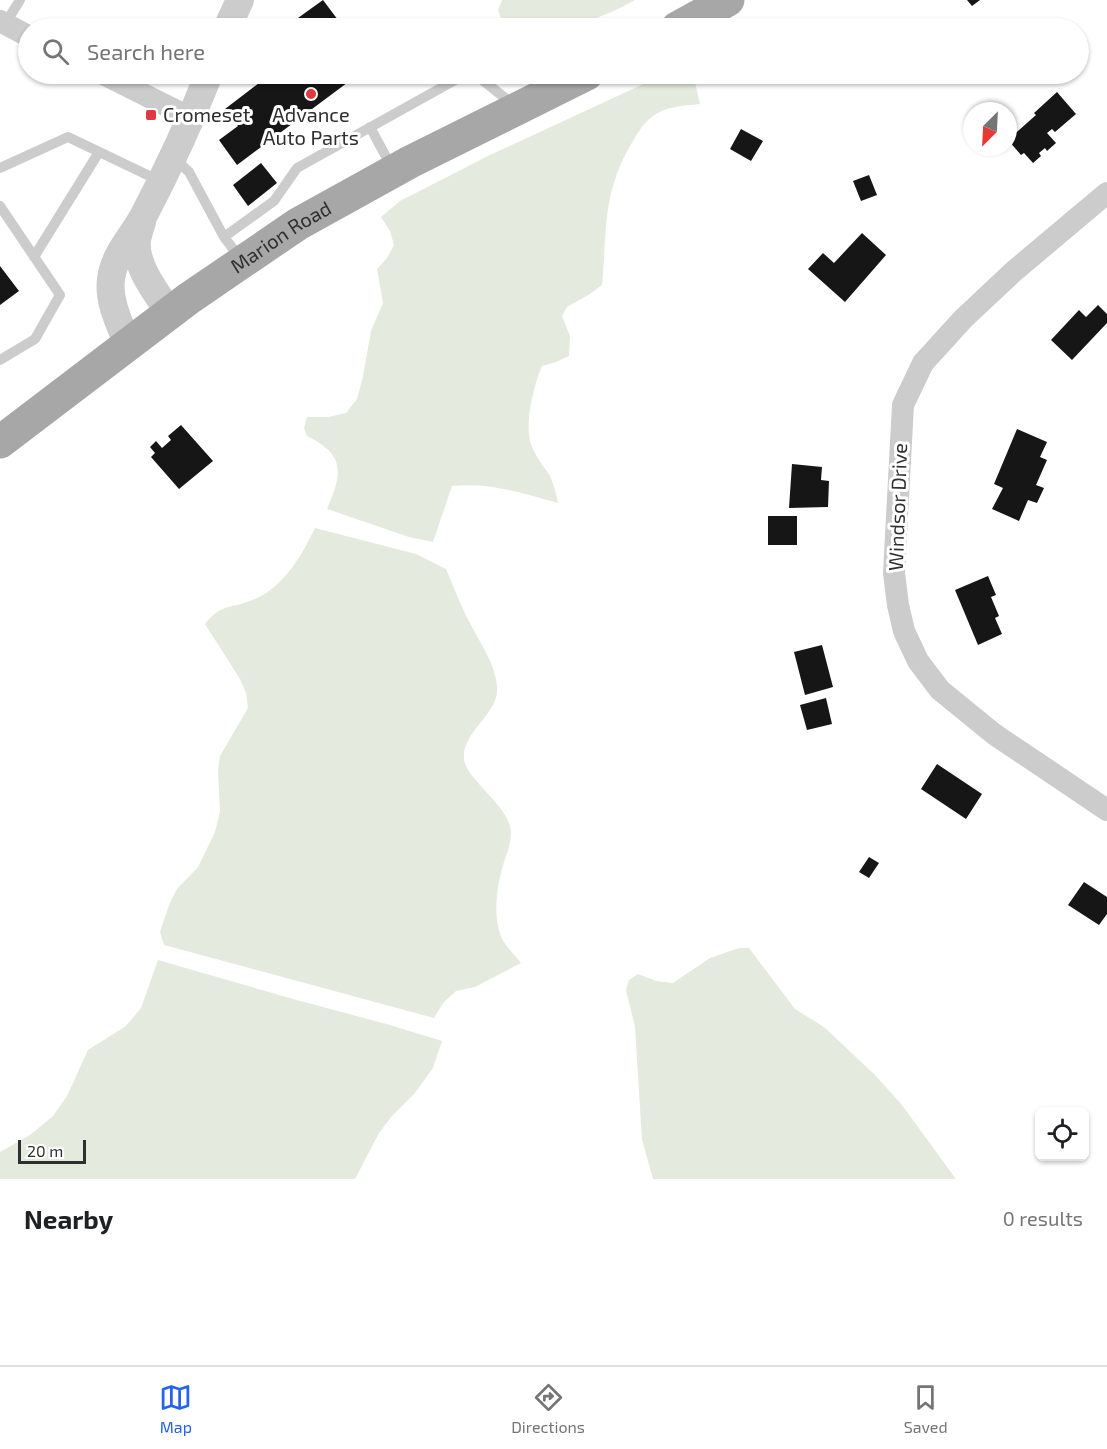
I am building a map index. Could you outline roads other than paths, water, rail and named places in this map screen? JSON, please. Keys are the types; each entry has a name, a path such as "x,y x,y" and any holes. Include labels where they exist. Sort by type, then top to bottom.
{"main road":[{"path":"695,18 728,0"},
{"name":"Marion Road","path":"0,442 170,313 234,249 298,224 394,171 566,84"}],"street":[{"path":"232,18 240,0"},
{"path":"3,23 18,31"},
{"path":"123,84 191,118"},
{"path":"128,345 113,307 111,280 116,260 143,217 205,84"},
{"name":"Windsor Drive","path":"1107,193 1013,272 963,319 922,363 903,405 894,573 904,632 918,661 940,690 994,734 1107,810"},
{"path":"143,217 137,251 147,279 170,313"}],"lane":[{"path":"3,23 20,0"},
{"path":"0,168 68,137 99,152 167,169 189,172 234,249 274,201 297,168 448,84"},
{"path":"487,84 517,108"},
{"path":"370,127 394,171"},
{"path":"34,257 99,152"},
{"path":"0,206 60,295 35,339 0,360"}],"place":[{"name":"Advance Auto Parts","path":"311,94"},
{"name":"Cromeset","path":"151,115"}]}
